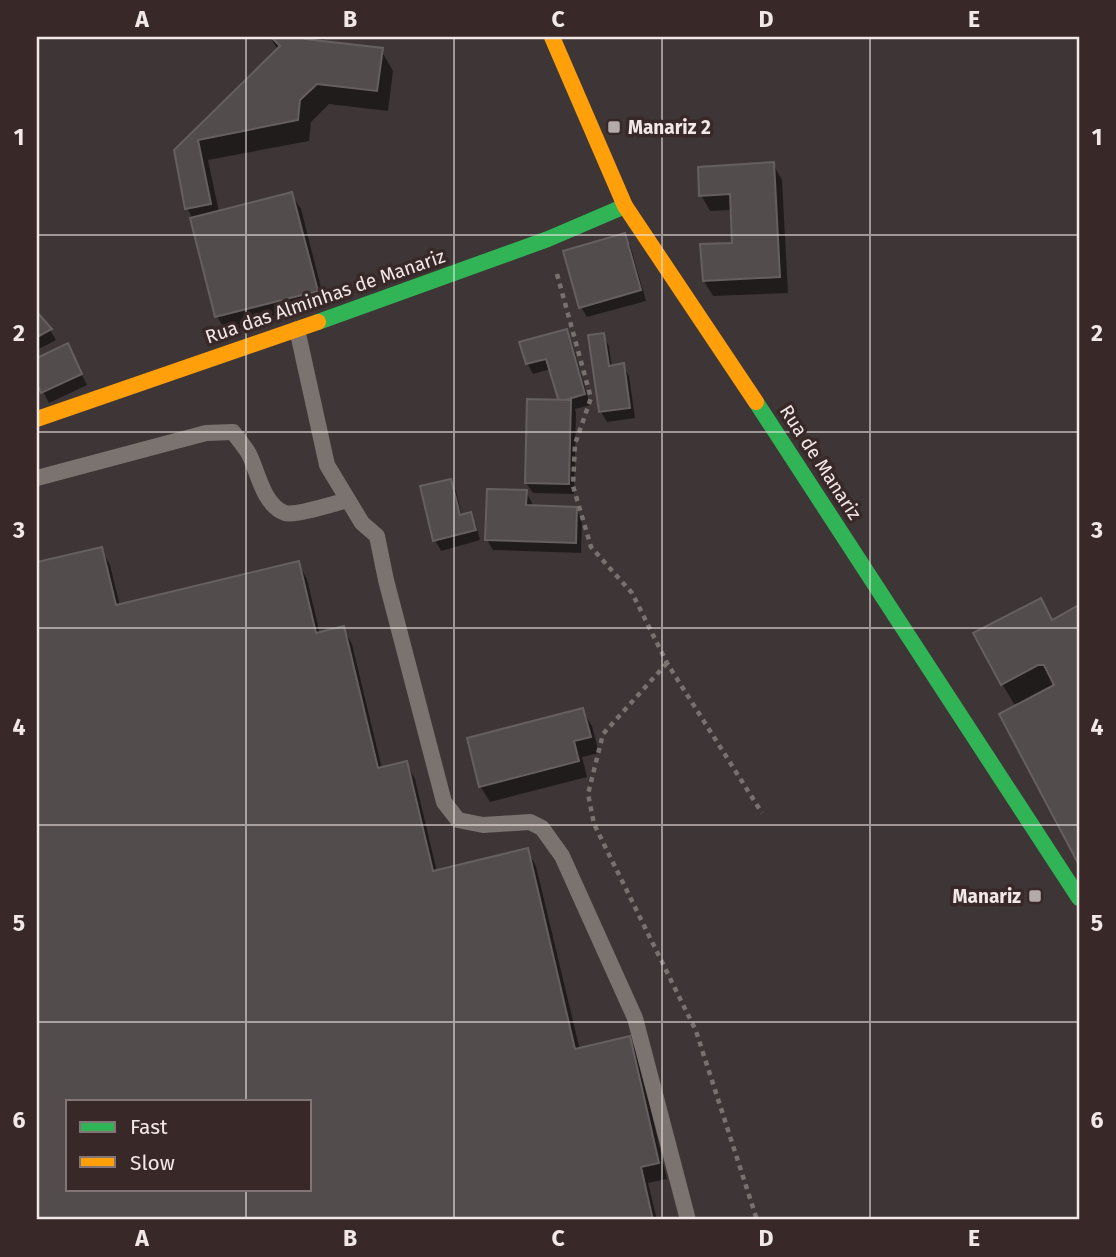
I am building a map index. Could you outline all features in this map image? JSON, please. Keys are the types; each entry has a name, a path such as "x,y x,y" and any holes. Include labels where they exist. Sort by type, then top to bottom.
{"street":[{"name":"Rua de Manariz","path":"552,37 625,206 745,384 1079,898"},
{"name":"Rua das Alminhas de Manariz","path":"37,419 548,239 625,206"}],"lane":[{"path":"297,329 327,465 362,523 377,536 444,802 458,820 483,825 530,822 542,828 562,856 635,1018 688,1220"},
{"path":"37,478 206,433 233,432 248,453 260,485 274,507 287,514 348,499"}],"path":[{"path":"548,239 591,398 576,444 573,486 592,547 632,593 667,663 762,813"},
{"path":"667,663 603,734 588,794 594,824 696,1031 757,1220"}],"building":[{"path":"271,37 304,37 383,48 377,91 317,84 300,100 298,120 198,140 211,204 185,209 174,150 280,46"},
{"path":"774,162 780,277 703,281 700,244 732,243 730,194 699,196 698,167"},
{"path":"292,192 318,291 215,317 190,218"},
{"path":"625,233 641,290 579,308 563,251"},
{"path":"37,312 52,329 37,337"},
{"path":"567,329 585,394 559,402 546,359 526,364 519,342"},
{"path":"604,333 609,366 624,363 630,408 599,412 588,335"},
{"path":"68,343 82,374 41,393 37,384 37,358"},
{"path":"527,399 571,400 569,484 525,483"},
{"path":"451,479 460,515 471,512 476,530 433,541 420,486"},
{"path":"487,489 527,490 526,505 577,507 576,543 485,540"},
{"path":"102,547 116,605 299,561 316,633 344,626 378,768 407,761 433,871 528,848 575,1049 630,1036 659,1163 641,1167 653,1220 37,1220 37,562"},
{"path":"1041,598 1052,620 1079,605 1079,865 999,714 1054,685 1044,665 1038,665 1001,685 973,633"},
{"path":"583,708 591,737 574,741 579,761 479,787 467,738"}],"traffic: fast":[{"path":"318,322 548,239 625,206"},
{"path":"756,402 1079,898"}],"traffic: slow":[{"path":"552,37 625,206 756,402"},
{"path":"37,419 318,322"}],"place":[{"name":"Manariz 2","path":"614,127"},
{"name":"Manariz","path":"1035,896"}]}
